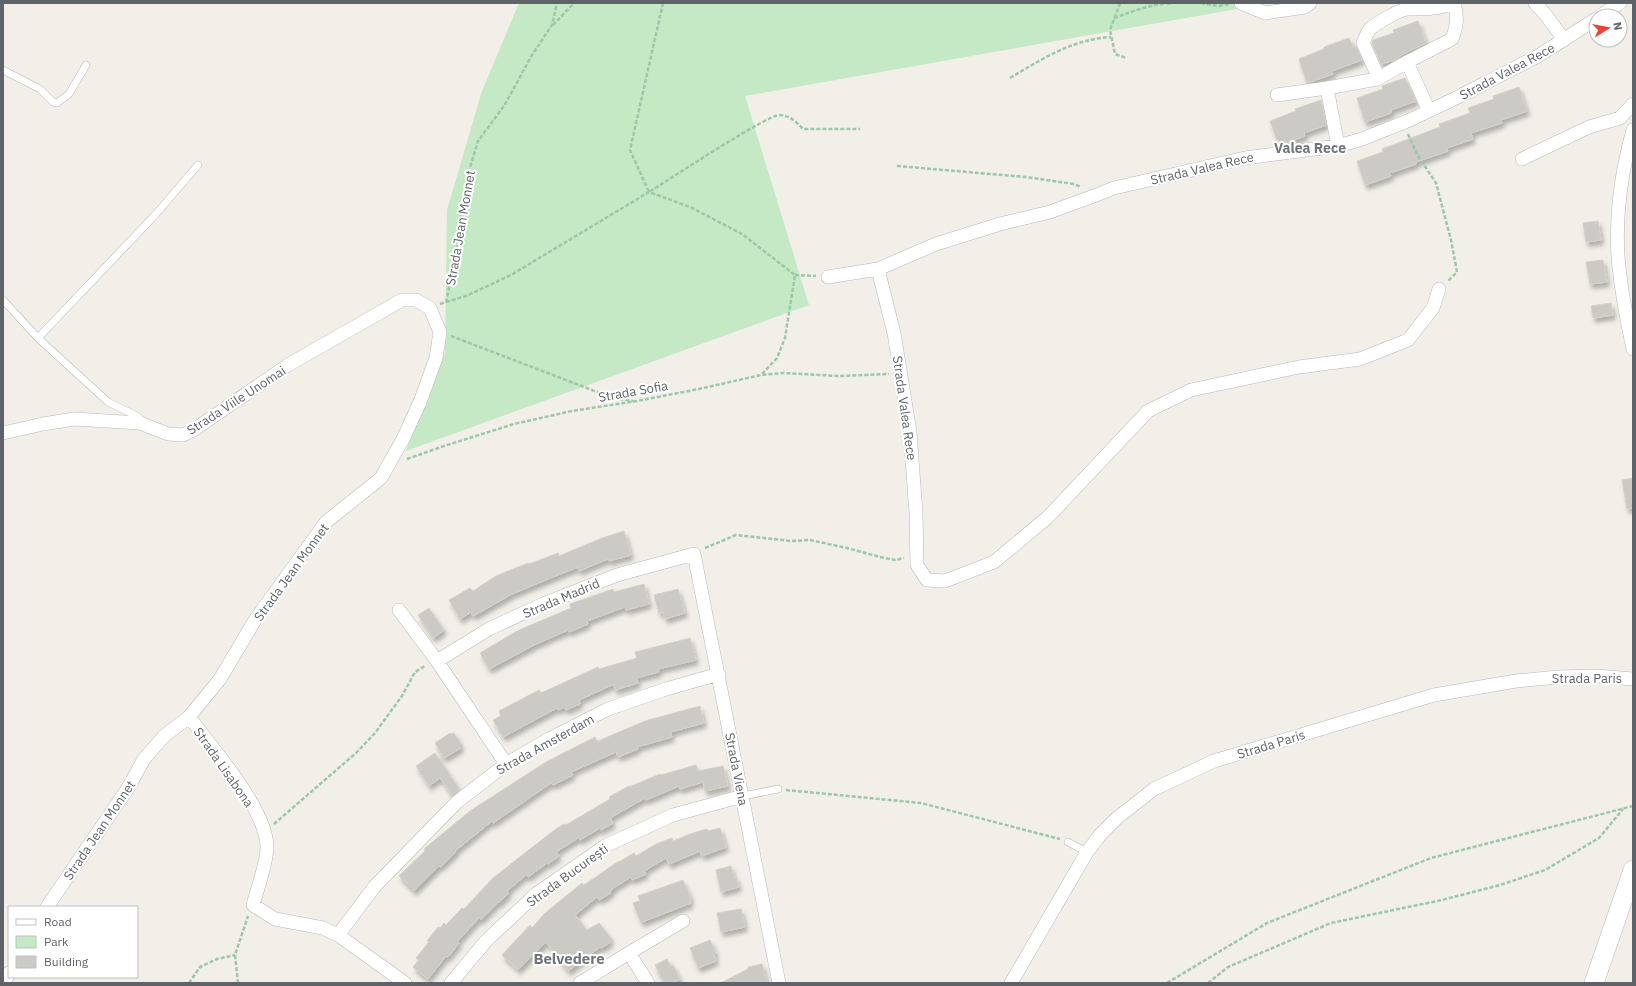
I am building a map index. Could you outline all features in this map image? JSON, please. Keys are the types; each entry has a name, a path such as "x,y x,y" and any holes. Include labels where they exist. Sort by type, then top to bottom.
{"main road":[{"path":"1594,983 1633,870"}],"street":[{"path":"1241,3 1265,13 1305,7 1310,3"},
{"path":"1277,95 1377,80 1406,62 1452,39 1457,25 1454,3 1444,7 1416,10 1406,6 1369,30 1363,43 1376,72 1377,80"},
{"name":"Strada Valea Rece","path":"1535,3 1546,15 1564,40"},
{"name":"Strada Valea Rece","path":"828,276 878,269 936,244 1000,224 1050,212 1114,188 1245,158 1338,146 1362,139 1429,111 1538,56 1588,24"},
{"path":"1406,62 1429,111"},
{"path":"1327,88 1338,146"},
{"path":"1522,159 1584,129 1620,118 1633,104"},
{"path":"1633,130 1626,156 1618,212 1618,266 1633,349"},
{"name":"Strada Valea Rece","path":"878,269 894,333 910,432 916,513 917,565 927,580 945,581 994,562 1048,517 1148,410 1191,390 1299,368 1360,360 1408,340 1433,308 1439,289"},
{"name":"Strada Viile Unomai","path":"3,433 74,419 140,423 168,434 183,435 195,429 288,365 402,300 416,300 430,308"},
{"path":"430,308 440,332"},
{"name":"Strada Jean Monnet","path":"47,906 128,788 144,759 164,736 189,717 220,679 255,620 326,522 380,478 403,439 420,402 436,358 440,332"},
{"name":"Strada Madrid","path":"436,661 489,629 543,604 617,575 694,554"},
{"name":"Strada Viena","path":"694,554 779,983"},
{"path":"399,610 436,661 506,764"},
{"name":"Strada Amsterdam","path":"338,935 375,886 457,802 506,764 551,738 608,710 666,688 718,674"},
{"name":"Strada Paris","path":"1011,983 1088,852 1100,835 1117,818 1154,789 1214,761 1434,695 1516,681 1558,677 1596,676 1633,678"},
{"name":"Strada Lisabona","path":"189,717 233,775 251,803 264,831 267,846 253,905"},
{"name":"Strada București","path":"451,983 486,941 536,894 605,846 673,815 743,796"},
{"path":"253,905 275,919 323,928 338,935 405,983"},
{"path":"580,983 683,921"},
{"path":"629,953 648,983"}],"lane":[{"path":"3,70 40,89 53,102 57,103 69,94 86,65"},
{"path":"38,338 156,214 198,166"},
{"path":"3,300 38,338 108,402 137,416 140,419 140,423"},
{"name":"Strada București","path":"743,796 778,789"},
{"path":"1068,842 1088,852"}],"path":[{"name":"Strada Jean Monnet","path":"430,308 446,302 456,254 460,213 478,141 504,106 532,55 552,25 557,3"},
{"path":"552,25 574,3"},
{"path":"663,3 630,150 649,192 690,207 742,234 795,275 828,276"},
{"path":"1120,3 1110,30 1115,54 1126,58"},
{"path":"1114,18 1139,9 1172,3"},
{"path":"1202,3 1219,6 1233,3"},
{"path":"1010,78 1041,59 1073,44 1111,37"},
{"path":"446,302 466,296 511,275 756,126 779,115 794,119 803,129 860,129"},
{"path":"1402,123 1413,140 1418,156 1436,183 1451,240 1457,272 1439,289"},
{"path":"897,166 1026,177 1068,183 1088,190 1093,197"},
{"path":"761,374 777,358 785,338 795,275"},
{"path":"440,332 613,398 637,401"},
{"name":"Strada Sofia","path":"402,463 407,459 444,446 514,424 572,411 637,401 699,389 761,374 784,373 839,376 901,374"},
{"path":"694,554 713,544 736,535 791,541 810,540 895,560 917,552"},
{"path":"264,831 356,753 375,733 402,696 415,672 436,661"},
{"path":"778,789 921,803 1068,842"},
{"path":"1167,983 1267,923 1431,858 1633,806"},
{"path":"1208,983 1228,967 1331,923 1442,900 1545,870 1599,838 1623,809"},
{"path":"238,983 235,955 253,905"},
{"path":"190,983 200,967 217,958 235,955"}],"green space":[{"path":"519,3 1271,3 745,96 809,305 406,451 445,353 447,210 482,91"}],"building":[{"path":"1418,21 1426,43 1401,55 1395,60 1381,64 1372,43 1373,40 1394,33 1393,30"},
{"path":"1349,38 1353,47 1356,46 1362,60 1332,71 1333,74 1307,83 1299,59 1324,49 1324,47"},
{"path":"1405,78 1416,101 1391,110 1391,113 1365,122 1357,98 1383,89 1382,86"},
{"path":"1519,87 1527,111 1501,120 1502,123 1471,133 1473,139 1447,148 1448,151 1416,162 1416,164 1390,173 1391,176 1365,185 1357,161 1383,152 1382,149 1440,127 1439,124 1470,113 1468,108 1494,99 1493,96"},
{"path":"1321,100 1326,125 1304,133 1305,136 1279,145 1270,121 1296,111 1295,109"},
{"path":"1598,221 1601,240 1586,242 1583,223"},
{"path":"1603,260 1607,282 1590,284 1586,262"},
{"path":"1611,303 1613,315 1593,318 1591,306"},
{"path":"1633,478 1633,508 1627,509 1622,480"},
{"path":"624,531 631,555 609,561 608,559 579,571 578,567 512,594 473,616 471,612 460,619 449,600 470,588 473,591 496,576 528,563 529,564 558,553 559,556 602,538"},
{"path":"644,584 649,604 626,610 625,607 587,621 588,624 569,632 568,630 534,645 489,669 480,653 517,631 571,608 570,604 613,589 614,592"},
{"path":"678,589 685,613 665,619 663,612 659,613 654,595"},
{"path":"429,608 444,630 433,638 418,615"},
{"path":"690,638 696,660 658,669 659,672 636,678 638,683 615,690 614,684 579,700 580,704 566,710 564,707 558,710 557,708 503,737 493,720 501,716 499,711 539,690 541,693 598,667 599,669 637,658 635,652"},
{"path":"700,706 704,723 670,732 672,737 637,747 638,749 618,757 616,752 571,772 573,775 553,785 551,783 493,823 492,821 455,851 456,852 440,867 439,866 414,891 399,876 425,851 424,849 470,811 546,762 595,737 598,741 645,721"},
{"path":"450,733 454,733 461,744 459,746 461,748 444,758 435,743"},
{"path":"435,753 460,790 452,795 440,778 429,786 416,766"},
{"path":"696,765 698,771 723,766 728,786 705,791 703,782 680,789 679,786 646,800 645,798 610,818 613,823 601,830 600,828 580,840 578,838 556,852 559,856 528,877 526,875 507,891 509,893 481,920 479,918 457,942 459,943 448,957 446,956 428,979 413,967 419,960 416,958 429,942 427,941 438,927 440,928 444,923 446,925 462,908 464,909 493,878 557,828 564,824 566,825 629,786 660,774 661,775"},
{"path":"720,828 726,847 702,856 700,851 669,864 666,858 644,871 646,874 632,880 631,877 615,887 610,892 611,893 599,900 597,897 575,915 587,930 599,923 611,938 609,940 611,942 601,948 600,947 568,971 546,942 518,970 502,955 530,925 532,928 544,914 582,883 584,885 619,861 634,853 636,856 656,844 672,838 673,841 707,829 708,831"},
{"path":"731,866 734,878 736,877 739,887 721,892 716,870"},
{"path":"683,880 691,899 689,899 691,903 642,922 640,920 633,903 640,901 638,896"},
{"path":"741,909 745,927 721,932 717,913"},
{"path":"710,940 716,953 714,954 716,961 698,968 690,948"},
{"path":"667,959 671,967 673,965 680,979 672,983 664,983 655,965"},
{"path":"762,964 767,983 721,983 748,969 748,967"}],"district":[{"name":"Valea Rece","path":"1310,148"},
{"name":"Belvedere","path":"569,959"}]}
